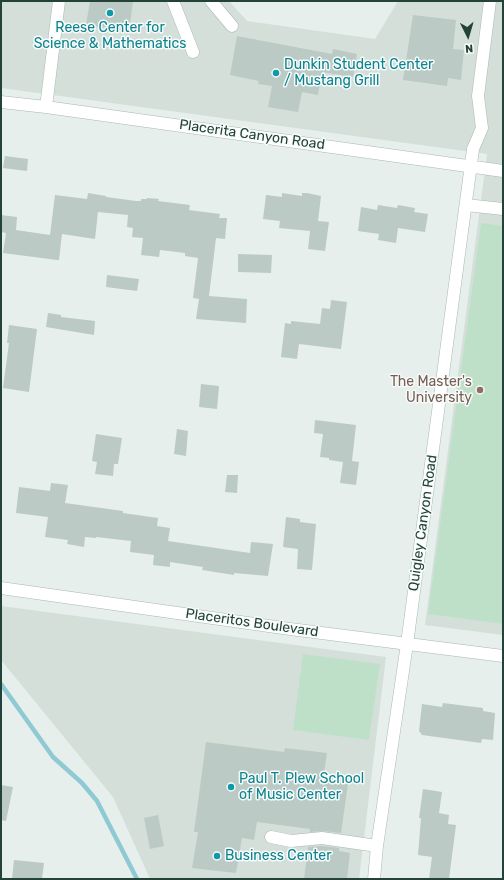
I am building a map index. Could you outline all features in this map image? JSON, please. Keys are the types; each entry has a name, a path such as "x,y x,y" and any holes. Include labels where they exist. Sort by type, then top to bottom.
{"street":[{"path":"46,107 59,1"},
{"path":"173,1 193,52"},
{"path":"211,1 232,26"},
{"name":"Quigley Canyon Road","path":"374,879 377,846 407,644 473,149 482,128 478,96 490,1"},
{"name":"Placerita Canyon Road","path":"1,102 503,171"},
{"path":"466,205 503,209"},
{"name":"Placeritos Boulevard","path":"1,588 503,656"},
{"path":"271,837 291,841 322,838 377,846"}],"shaded area":[{"name":"The Master's University","path":"1,1 229,1 247,21 375,39 398,1 503,1 503,635 425,625 487,154 1,88"},
{"path":"1,606 386,657 359,879 150,879 113,797 1,660"}],"green space":[{"path":"481,223 503,226 503,624 428,614"},
{"path":"303,654 380,664 369,740 293,730"}],"building":[{"name":"Reese Center for Science & Mathematics","path":"90,1 133,1 129,31 86,25"},
{"path":"413,15 456,20 453,49 464,50 461,80 448,78 447,86 403,80"},
{"name":"Dunkin Student Center / Mustang Grill","path":"237,36 332,54 333,49 357,54 353,77 322,72 318,95 302,92 298,112 268,107 272,86 258,84 259,81 230,75"},
{"path":"5,156 28,159 27,171 3,168"},
{"path":"88,193 136,201 141,201 141,199 147,198 159,199 158,201 190,205 189,210 220,214 219,218 227,218 225,239 216,238 209,296 247,299 246,323 196,319 199,299 193,298 198,258 185,256 185,253 160,250 159,257 141,255 143,238 132,237 133,228 127,227 128,215 98,212 95,239 62,234 59,260 3,253 6,233 1,232 1,215 17,217 16,230 50,235 55,195 87,199"},
{"path":"282,193 302,196 302,193 307,193 321,196 318,221 329,222 325,251 308,249 310,231 279,228 280,221 263,219 266,195 282,197"},
{"path":"378,205 397,208 398,205 415,208 414,212 428,214 425,232 398,228 396,243 378,240 379,234 358,231 361,207 377,210"},
{"path":"238,254 272,255 271,273 238,272"},
{"path":"107,275 139,279 137,291 106,287"},
{"path":"331,300 347,302 341,349 299,344 297,359 281,357 285,323 291,324 291,321 320,324 322,308 330,309"},
{"path":"48,313 61,315 61,317 95,321 94,335 46,327"},
{"path":"9,325 37,329 29,392 3,388 9,343 7,343"},
{"path":"201,384 219,386 217,409 199,407"},
{"path":"315,420 356,425 352,461 359,462 356,485 340,483 343,462 320,457 323,434 314,433"},
{"path":"177,429 188,431 186,456 174,454"},
{"path":"96,434 122,438 118,464 114,464 113,476 95,474 97,462 92,461"},
{"path":"227,475 238,475 237,493 225,492"},
{"path":"51,483 68,485 65,503 123,511 123,513 158,518 157,526 170,528 168,541 250,553 251,542 273,544 268,576 234,573 234,575 202,570 203,567 170,562 170,567 153,565 154,555 130,552 131,541 85,537 84,547 67,544 68,540 45,537 48,517 16,513 19,487 50,491"},
{"path":"286,517 300,519 300,522 316,524 312,570 297,569 298,549 283,547"},
{"path":"443,703 483,708 483,711 495,713 493,740 482,739 481,743 422,735 419,731 422,704 442,707"},
{"path":"206,742 284,752 285,748 327,753 323,780 348,784 341,833 323,831 310,832 310,829 257,822 254,840 242,838 236,873 192,868 198,832 194,832"},
{"path":"1,785 13,787 6,821 1,820"},
{"path":"423,789 442,792 439,813 449,815 448,824 456,825 449,879 429,879 432,857 418,855 421,818 419,818"},
{"path":"158,815 164,846 150,849 144,818"},
{"path":"322,846 339,848 339,851 350,853 347,879 304,879 308,847"},
{"path":"14,860 44,863 42,879 12,879"}],"waterway":[{"path":"1,684 53,757 82,783 97,801 137,879"}],"place":[{"name":"Reese Center for Science & Mathematics","path":"110,13"},
{"name":"Dunkin Student Center / Mustang Grill","path":"276,73"},
{"name":"The Master's University","path":"480,390"},
{"name":"Paul T. Plew School of Music Center","path":"231,787"},
{"name":"Business Center","path":"217,856"}]}
